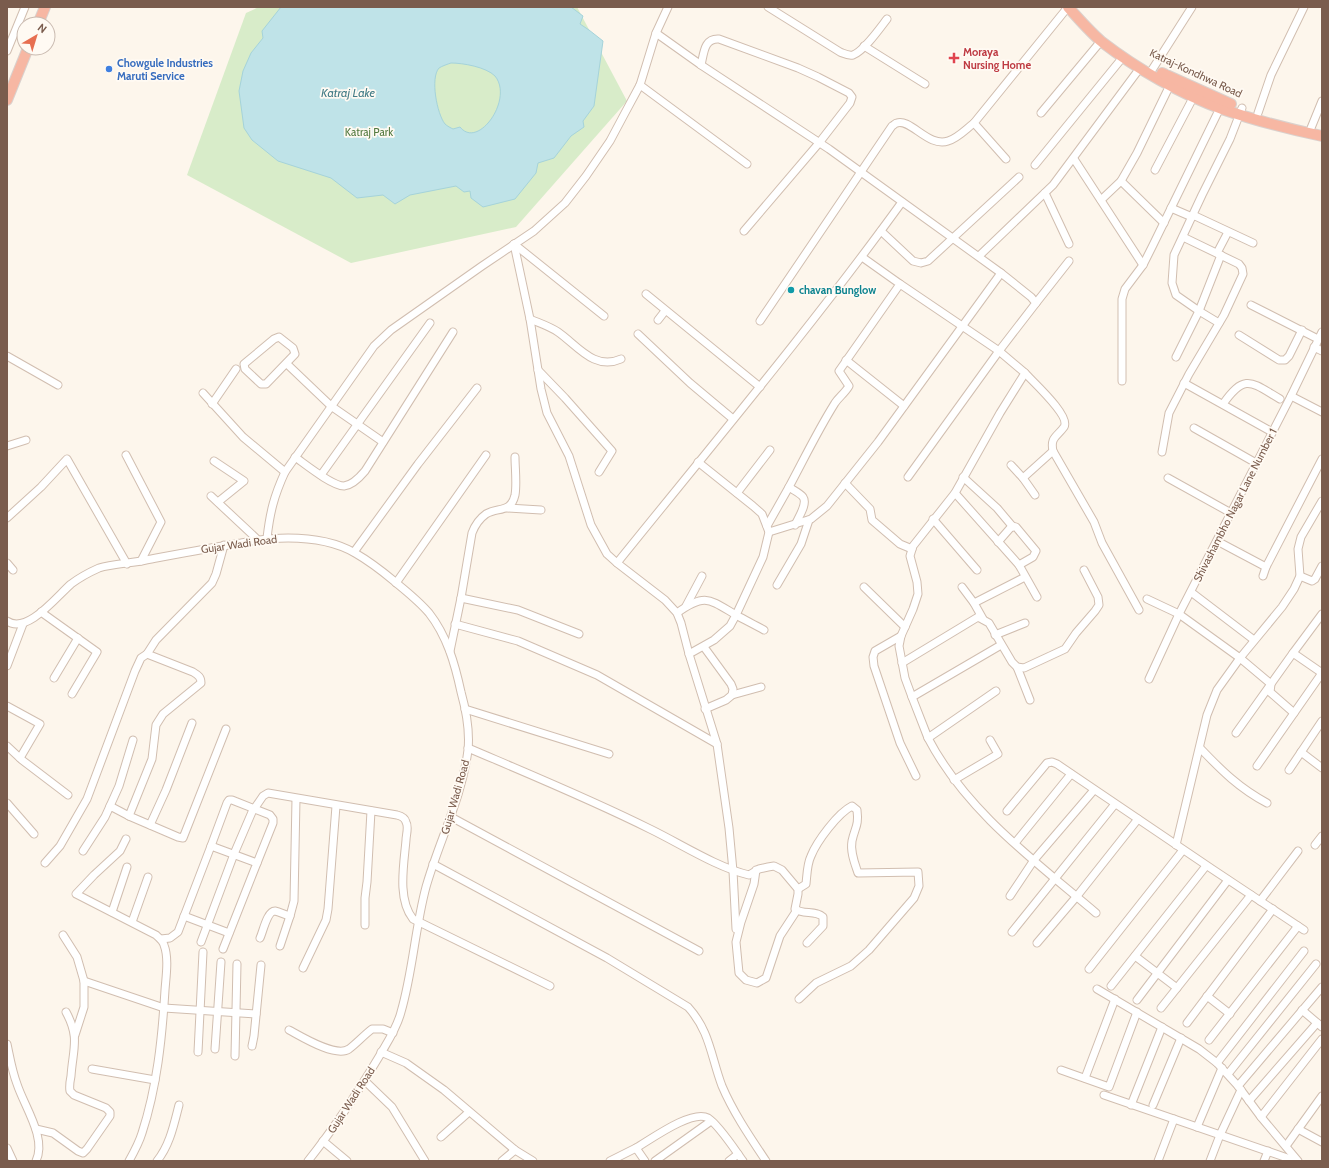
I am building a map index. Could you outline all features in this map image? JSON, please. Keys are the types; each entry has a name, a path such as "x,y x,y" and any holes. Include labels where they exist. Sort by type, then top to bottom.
{"highway":[{"name":"Katraj-Kondhwa Road","path":"1068,7 1101,41 1122,57 1140,68 1151,71 1241,111 1322,136"},
{"name":"Katraj-Kondhwa Road","path":"1077,7 1105,36 1170,85 1220,108 1258,113 1322,131"},
{"path":"7,100 25,56"}],"street":[{"path":"7,51 25,7"},
{"path":"267,538 270,513 275,494 285,472 374,346 391,330 534,231 565,203 586,176 610,141 640,85 656,33 668,7"},
{"path":"768,7 840,52 848,55 854,54 864,46 887,19"},
{"path":"760,321 892,126 898,122 903,122 938,142 947,142 954,138 974,123 1068,7"},
{"path":"1151,71 1192,7"},
{"path":"1258,113 1271,75 1304,7"},
{"path":"656,33 701,65 861,172 979,256 1031,296 1036,303"},
{"path":"701,65 706,44 714,38 719,38 798,68 849,93 852,97 850,102 819,143 744,231"},
{"path":"1042,113 1101,41"},
{"path":"864,46 925,84"},
{"path":"1035,165 1122,57"},
{"path":"979,256 1053,185 1074,159 1140,68"},
{"path":"640,85 747,164"},
{"path":"1101,200 1121,181 1137,153 1170,85"},
{"path":"1155,170 1194,96"},
{"path":"1311,128 1322,101"},
{"path":"1122,380 1122,299 1130,282 1143,264 1220,108"},
{"path":"1219,323 1176,295 1172,283 1174,255 1202,195 1219,163 1241,111"},
{"path":"974,123 1006,159"},
{"path":"1074,159 1143,264"},
{"path":"881,231 913,261 921,263 928,261 1019,177"},
{"path":"1121,181 1164,223"},
{"path":"1045,193 1070,244"},
{"path":"617,564 760,387 862,257 902,202"},
{"path":"1171,208 1253,243"},
{"path":"1176,357 1199,311 1228,232"},
{"path":"1162,452 1169,413 1184,383 1219,323 1243,274 1242,268 1239,264 1183,237"},
{"path":"514,244 604,316"},
{"path":"514,244 530,319 538,370 547,413 569,456 591,525 607,554 617,564 665,600 677,613 705,709 717,744 729,828 736,929"},
{"path":"862,257 999,352 1025,374 1054,403 1066,424 1053,439 1051,445 1053,451 1094,522 1102,544 1139,610"},
{"path":"908,477 999,352 1069,261"},
{"path":"768,529 795,525 809,520 823,510 904,406 1001,273"},
{"path":"689,654 704,647 730,626 763,557 768,529 810,446 836,402 849,386 839,371 900,284"},
{"path":"646,294 760,387"},
{"path":"1252,305 1318,339"},
{"path":"658,320 665,311"},
{"path":"530,319 559,333 585,355 600,361 612,362 621,359"},
{"path":"321,475 430,323"},
{"path":"1239,335 1279,360 1285,360 1289,356 1302,330"},
{"path":"295,457 335,483 344,486 358,479 365,471 453,332"},
{"name":"Shivashambho Nagar Lane Number 1","path":"1149,679 1179,614 1291,396 1322,332"},
{"path":"638,334 690,383 733,419"},
{"path":"279,337 293,348 295,352 294,356 287,364 266,384 263,385 245,369 244,366 246,362 274,339 279,337"},
{"path":"1314,347 1322,351"},
{"path":"7,356 58,385"},
{"path":"846,360 904,406"},
{"path":"287,364 331,406 383,442"},
{"path":"212,404 236,369"},
{"path":"538,370 612,451 600,472"},
{"path":"1025,374 955,492 933,519 912,549 910,556 917,582 918,594 901,636 899,646 902,663 912,697 928,738 938,757 954,780 971,800 1015,843 1096,913"},
{"path":"1184,383 1272,432"},
{"path":"1223,404 1236,388 1248,383 1255,384 1280,399"},
{"path":"354,552 476,388"},
{"path":"203,393 243,437 285,472"},
{"path":"1291,396 1322,412"},
{"path":"1194,428 1256,463"},
{"path":"7,446 26,440"},
{"path":"737,493 770,450"},
{"path":"1023,478 1053,451"},
{"path":"126,455 161,522 141,561"},
{"path":"396,583 486,455"},
{"path":"507,508 511,504 516,494 515,457"},
{"path":"7,518 41,487 67,459 127,564"},
{"path":"1263,576 1266,567 1322,459"},
{"path":"214,461 244,481 218,502"},
{"path":"698,462 762,514 768,529"},
{"path":"1011,465 1023,478 1035,495"},
{"path":"964,477 997,508 1013,527 1016,527 1036,551 1033,558 1019,566"},
{"path":"1168,478 1231,513"},
{"path":"845,483 870,509 872,520 900,544 912,549"},
{"path":"789,487 803,497 804,502 795,525"},
{"path":"955,492 1019,566 1037,597"},
{"path":"211,496 258,540"},
{"path":"1176,845 1208,715 1217,690 1254,640 1282,607 1294,589 1300,576 1298,549 1301,537 1322,501"},
{"path":"450,651 461,598 468,553 475,525 487,513 507,508 542,510"},
{"path":"933,519 977,570"},
{"path":"777,585 801,544 809,520"},
{"path":"998,542 1009,529 1013,527"},
{"name":"Gujar Wadi Road","path":"23,624 41,612 73,583 100,568 267,538 290,538 310,539 354,552 417,600 429,614 442,634 450,651 458,675 468,728 468,748 463,775 451,817 424,895 406,993 393,1033 365,1081 308,1161"},
{"path":"1217,541 1266,567"},
{"path":"45,863 66,837 88,799 141,658 146,654 156,640 212,583 224,545"},
{"path":"7,563 13,570"},
{"path":"1300,576 1314,580 1322,566"},
{"path":"1018,667 1024,668 1065,649 1076,633 1095,611 1098,605 1098,597 1084,570"},
{"path":"686,606 702,576"},
{"path":"974,603 1026,577"},
{"path":"864,587 905,627"},
{"path":"962,587 974,603 983,619"},
{"path":"1191,592 1254,640"},
{"path":"461,598 518,610 579,634"},
{"path":"1147,598 1179,614 1240,658 1271,684"},
{"path":"677,613 686,606 705,600 718,603 736,615 764,630"},
{"path":"41,612 97,652 72,694"},
{"path":"1236,733 1322,614"},
{"path":"902,663 978,617 988,623 1012,662 1018,667 1030,700"},
{"path":"7,621 12,625 23,624 7,666"},
{"path":"995,635 1025,623"},
{"path":"455,624 518,641 583,668 717,744"},
{"path":"901,636 876,651 873,657 874,666 900,743 916,776"},
{"path":"54,678 78,638"},
{"path":"912,697 1001,645"},
{"path":"704,647 732,684 732,695"},
{"path":"1257,766 1322,673 1293,653"},
{"path":"130,816 152,759 156,725 163,714 201,683 201,679 193,672 146,654"},
{"path":"1271,684 1270,692 1294,713"},
{"path":"705,709 726,700 732,695 761,686"},
{"path":"928,738 996,691"},
{"path":"7,706 40,724 20,758"},
{"path":"465,709 609,754"},
{"path":"1289,770 1322,721"},
{"path":"150,825 166,790 192,723"},
{"path":"110,806 150,825 183,838 226,729"},
{"path":"83,851 105,817 110,806 119,786 133,740"},
{"path":"954,780 998,754 990,740"},
{"path":"7,746 20,758 68,795"},
{"path":"468,748 650,828 733,871 749,875 756,870 774,866 782,870 798,889 795,909 797,910 780,936 766,978 758,983 746,980 739,973 736,942 754,884 756,870"},
{"path":"1200,748 1229,778 1241,788 1267,803"},
{"path":"1301,752 1322,768"},
{"path":"1007,811 1047,763 1052,762 1301,928 1209,1040"},
{"path":"1015,843 1071,774"},
{"path":"1010,896 1034,860 1094,790"},
{"path":"200,942 234,854 254,809 263,796 268,793 336,806 397,815 406,820 404,899 410,915 418,923 469,946 550,986"},
{"path":"280,946 294,901 296,799"},
{"path":"160,939 170,938 176,935 229,800 270,815 273,819 273,823 224,949"},
{"path":"7,803 34,834"},
{"path":"1012,932 1115,804"},
{"path":"303,968 321,931 327,914 336,806"},
{"path":"798,889 806,884 810,856 824,835 846,809 852,806 857,810 859,821 852,842 853,860 858,873 918,872 919,877 919,886 914,898 869,950 851,966 816,983 799,999"},
{"path":"365,925 365,898 371,811"},
{"path":"451,817 698,951"},
{"path":"1038,943 1138,819"},
{"path":"1315,845 1322,836"},
{"path":"126,839 120,851 76,894 156,935 164,943 166,970 161,1045 155,1080 142,1134 130,1161"},
{"path":"212,846 257,863"},
{"path":"1089,969 1183,850"},
{"path":"1260,901 1298,851"},
{"path":"434,864 607,958 688,1007 697,1016 705,1030 722,1085 733,1108 766,1161"},
{"path":"1111,986 1206,866"},
{"path":"112,912 127,867"},
{"path":"132,922 148,877"},
{"path":"1137,1000 1228,880"},
{"path":"1161,1008 1251,895"},
{"path":"1187,1023 1273,909"},
{"path":"797,910 800,912 819,914 823,918 823,926 807,944"},
{"path":"260,938 268,916 271,912 274,911 290,916"},
{"path":"184,916 229,933"},
{"path":"63,935 77,957 84,981 84,1007 75,1035"},
{"path":"1198,1127 1220,1066 1304,951"},
{"path":"198,1052 203,952"},
{"path":"1135,956 1177,988"},
{"path":"215,1049 221,962"},
{"path":"235,1056 237,964"},
{"path":"1228,1074 1316,964"},
{"path":"252,1046 261,965"},
{"path":"84,981 164,1008 256,1014"},
{"path":"1210,1161 1240,1088 1322,987"},
{"path":"1097,989 1199,1049 1220,1066 1240,1088 1261,1117 1297,1161"},
{"path":"1207,996 1230,1014"},
{"path":"1085,1078 1115,999"},
{"path":"1249,1101 1319,1025 1302,1010"},
{"path":"36,1129 53,1133 83,1153 110,1118 110,1112 106,1108 74,1095 70,1091 72,1063 76,1043 72,1024 66,1012"},
{"path":"1061,1070 1109,1087 1137,1012"},
{"path":"1131,1105 1162,1027"},
{"path":"289,1030 327,1049 340,1052 348,1050 372,1029 383,1029 393,1033"},
{"path":"1153,1105 1181,1038"},
{"path":"1261,1117 1322,1039"},
{"path":"7,1044 17,1085 36,1129 39,1144 36,1161"},
{"path":"381,1052 406,1063 444,1090 514,1150 533,1161"},
{"path":"92,1070 155,1080"},
{"path":"365,1081 392,1107 426,1161"},
{"path":"1104,1095 1297,1161"},
{"path":"1286,1146 1322,1096"},
{"path":"158,1161 165,1150 172,1132 179,1105"},
{"path":"441,1137 469,1112"},
{"path":"610,1161 636,1148 679,1122 703,1117 711,1121 743,1161"},
{"path":"1158,1161 1174,1119"},
{"path":"655,1161 711,1121"},
{"path":"1298,1129 1322,1142"},
{"path":"323,1141 347,1161"},
{"path":"7,1148 13,1161"},
{"path":"636,1148 646,1161"},
{"path":"502,1161 514,1150"},
{"path":"1264,1161 1268,1151"},
{"path":"729,1161 738,1154"}],"green space":[{"name":"Katraj Lake","path":"259,7 577,7 627,101 516,227 351,263 187,175 246,13"}],"water":[{"name":"Katraj Lake","path":"281,7 571,7 583,16 580,24 603,41 594,106 583,121 584,127 571,136 554,158 538,163 536,173 515,199 483,207 471,198 470,191 464,192 456,186 410,195 395,204 383,195 357,198 331,178 278,161 252,140 244,128 239,91 243,71 251,53 263,38 262,31","holes":["451,63 486,70 495,76 500,86 500,97 497,108 491,119 484,127 476,132 467,132 460,127 453,129 450,128 445,124 439,112 435,87 436,73 439,68"]}],"place":[{"name":"Moraya Nursing Home","path":"954,58"},
{"name":"Chowgule Industries Maruti Service","path":"109,69"},
{"name":"chavan Bunglow","path":"791,290"}],"park label":[{"name":"Katraj Park","path":"369,132"}]}
